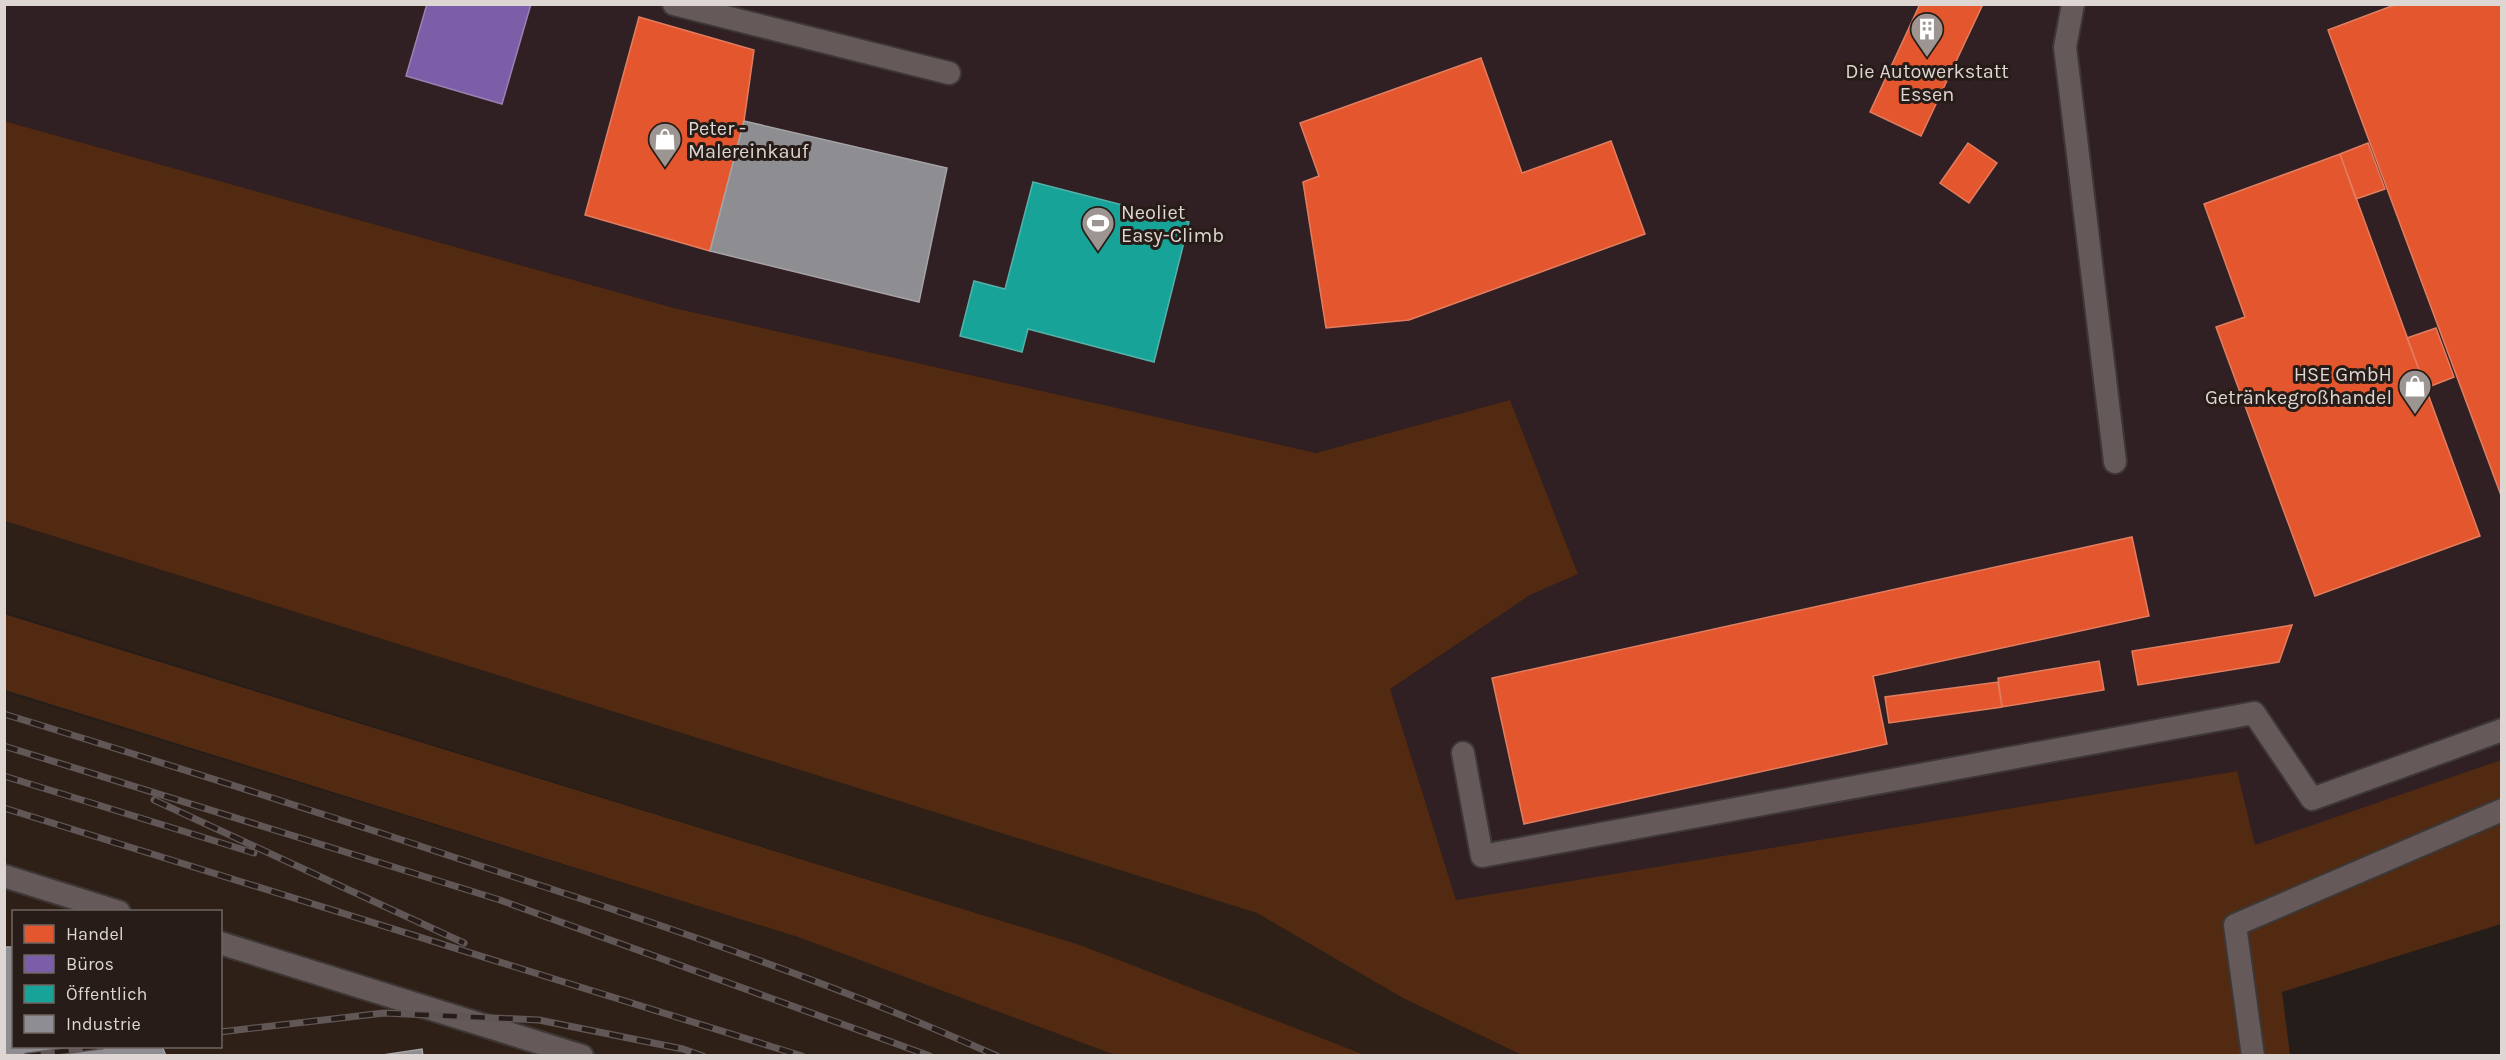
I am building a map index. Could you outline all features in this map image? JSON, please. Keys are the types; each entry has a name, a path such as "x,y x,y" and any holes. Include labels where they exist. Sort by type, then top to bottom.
{"lane":[{"path":"674,4 742,13 949,73"},
{"path":"2073,4 2065,47 2115,462"},
{"path":"1463,753 1482,856 2254,713 2312,799 2502,730"},
{"path":"2253,1056 2235,925 2502,810"},
{"path":"4,876 113,910"},
{"path":"222,944 582,1056"}],"shaded area":[{"path":"4,5 2501,5 2501,760 2255,846 2236,771 1456,900 1390,689 1530,595 1578,574 1510,400 1316,453 674,308 5,121"},
{"path":"4,121 674,308 1316,453 1510,400 1578,574 1530,595 1390,689 1456,900 2237,771 2255,845 2501,760 2501,924 2282,992 2290,1055 1522,1055 1403,998 1257,913 5,521"},
{"path":"4,521 1257,913 1403,998 1522,1055 1365,1055 1080,945 5,612"},
{"path":"4,614 1080,945 1365,1055 1115,1055 798,937 5,690"},
{"path":"4,692 798,937 1115,1055 5,1055"}],"building: Handel":[{"name":"Die Autowerkstatt Essen","path":"1920,4 1983,4 1921,136 1870,112"},
{"path":"2397,4 2502,4 2502,498 2328,30"},
{"name":"Peter - Malereinkauf","path":"639,17 754,50 744,121 710,251 585,215"},
{"path":"1481,58 1522,173 1611,141 1645,234 1409,320 1326,328 1303,182 1319,176 1300,123"},
{"path":"1968,143 1997,163 1969,203 1940,183"},
{"path":"2368,143 2385,189 2356,199 2340,154"},
{"path":"2340,154 2480,536 2315,596 2216,327 2245,317 2204,204"},
{"path":"2436,328 2454,377 2426,388 2407,338"},
{"path":"2132,537 2149,616 1873,676 1887,744 1524,824 1492,678"},
{"path":"2292,625 2279,662 2138,685 2132,651"},
{"path":"2099,661 2104,690 2002,707 1998,678"},
{"path":"1998,682 2002,707 1889,723 1885,697"}],"building: Büros":[{"path":"427,4 531,4 502,104 406,76"}],"building: Öffentlich":[{"name":"Neoliet Easy-Climb","path":"1033,182 1189,222 1154,362 1028,329 1022,352 960,336 974,281 1005,289"}],"building: Industrie":[{"path":"744,121 947,168 919,302 710,251"},
{"path":"4,947 12,947 12,1048 163,1048 166,1056 4,1056"},
{"path":"422,1049 423,1056 376,1056"}],"railway":[{"path":"4,714 316,812 690,936 814,981 997,1056"},
{"path":"4,746 500,900 930,1056"},
{"path":"4,776 254,853"},
{"path":"154,800 464,943"},
{"path":"4,808 802,1056"},
{"path":"222,1032 384,1013 539,1020 683,1049 703,1056"},
{"path":"27,1056 87,1048"}],"place":[{"name":"Die Autowerkstatt Essen","path":"1927,58"},
{"name":"Peter - Malereinkauf","path":"665,168"},
{"name":"Neoliet Easy-Climb","path":"1098,252"},
{"name":"HSE GmbH Getränkegroßhandel","path":"2415,415"}]}
